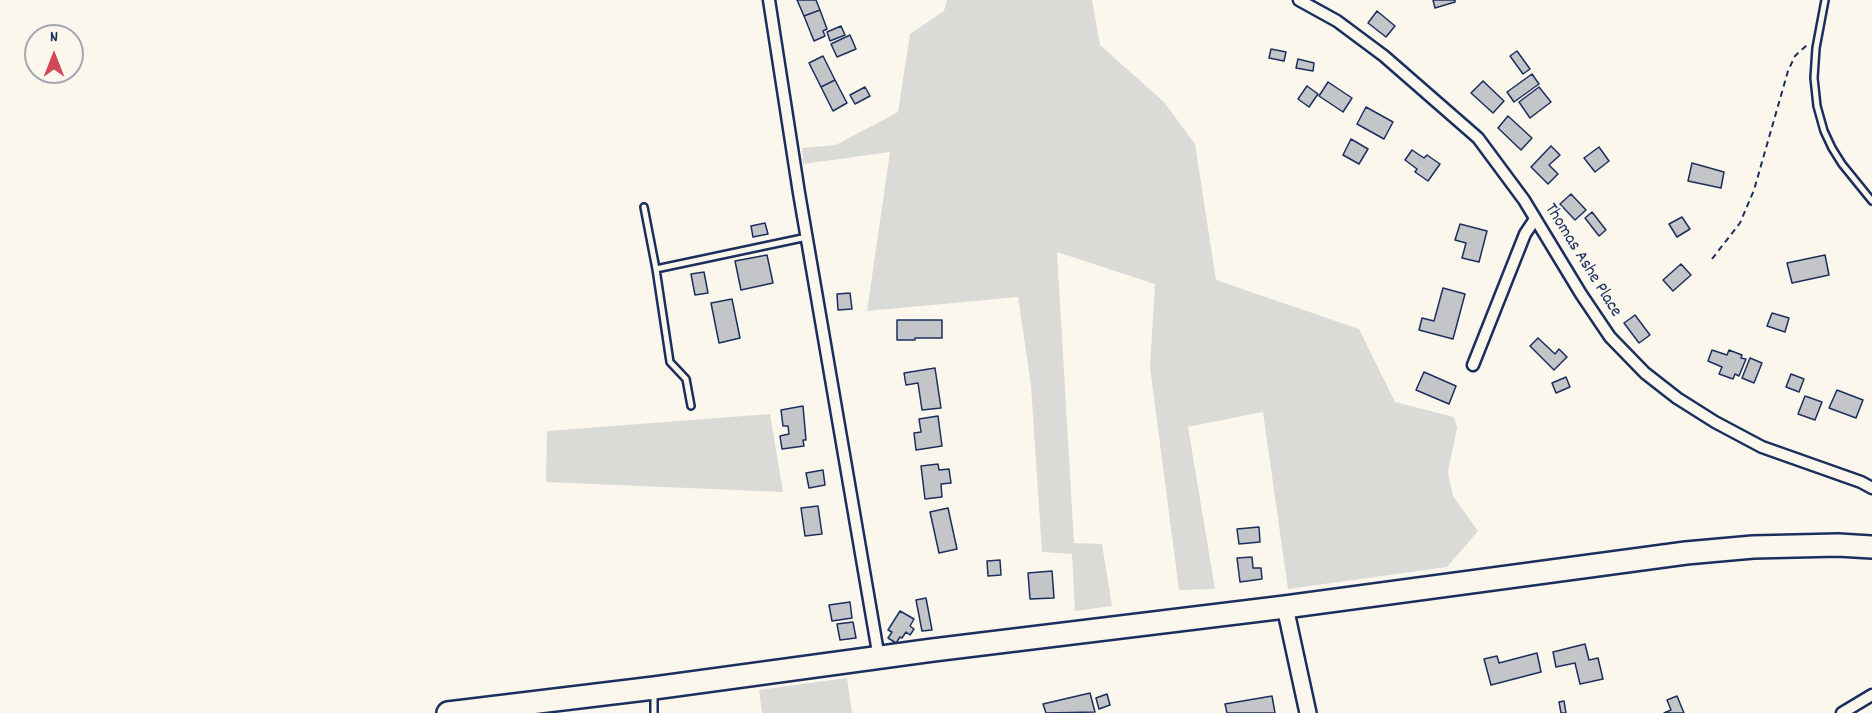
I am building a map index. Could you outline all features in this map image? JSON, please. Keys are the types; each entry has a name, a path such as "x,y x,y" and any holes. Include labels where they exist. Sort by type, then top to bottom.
{"highway":[{"path":"448,713 1285,607 1686,553 1753,547 1838,545 1872,547"}],"street":[{"path":"769,0 879,658"},
{"name":"Thomas Ashe Place","path":"1299,0 1337,21 1384,56 1478,138 1535,219 1610,337 1645,373 1677,398 1715,422 1762,447 1872,488"},
{"path":"1473,365 1525,234 1535,219"},
{"path":"1285,607 1308,713"},
{"path":"1842,713 1872,695"}],"lane":[{"path":"1825,0 1814,78 1817,106 1824,131 1842,164 1872,201"},
{"path":"644,207 670,362 686,379 691,406"},
{"path":"656,269 807,237"},
{"path":"654,688 654,713"}],"path":[{"path":"1712,259 1740,223 1754,190 1788,70 1795,56 1813,38 1820,25"}],"shaded area":[{"path":"947,0 1092,0 1100,45 1164,102 1195,144 1216,280 1359,329 1395,402 1454,417 1457,428 1448,472 1453,496 1478,531 1447,567 1288,589 1263,412 1188,427 1215,589 1179,590 1150,367 1155,284 1057,252 1074,543 1102,544 1112,606 1075,611 1072,554 1042,552 1031,385 1018,297 867,311 890,152 803,164 802,148 836,145 898,112 910,34 944,11"},
{"path":"770,414 783,492 546,482 547,431"},
{"path":"847,678 852,713 762,713 759,690"}],"building":[{"path":"797,0 816,0 820,10 804,16"},
{"path":"1433,0 1455,0 1455,2 1435,8"},
{"path":"820,10 827,29 823,31 825,36 814,41 804,16"},
{"path":"1377,11 1395,26 1386,37 1368,23"},
{"path":"841,26 845,35 830,41 827,32"},
{"path":"850,35 856,49 837,57 831,44"},
{"path":"1271,49 1286,52 1284,61 1269,58"},
{"path":"1517,51 1530,69 1523,74 1510,56"},
{"path":"823,56 835,80 821,87 809,63"},
{"path":"1298,59 1314,63 1313,71 1296,68"},
{"path":"1532,74 1539,84 1514,102 1507,92"},
{"path":"835,80 847,103 833,111 821,87"},
{"path":"1483,81 1504,101 1493,113 1471,93"},
{"path":"1328,82 1352,98 1343,112 1319,96"},
{"path":"1307,86 1318,94 1309,107 1298,99"},
{"path":"865,87 870,96 855,104 850,95"},
{"path":"1539,87 1551,102 1530,118 1519,102"},
{"path":"1366,107 1393,122 1384,139 1357,124"},
{"path":"1508,116 1532,138 1521,150 1498,128"},
{"path":"1351,139 1368,149 1359,164 1343,155"},
{"path":"1551,146 1560,155 1549,165 1558,174 1548,184 1531,167"},
{"path":"1599,147 1609,161 1595,172 1584,158"},
{"path":"1412,150 1424,158 1427,155 1440,164 1428,181 1415,172 1417,169 1405,160"},
{"path":"1692,163 1724,172 1721,188 1688,181"},
{"path":"1571,194 1586,210 1575,220 1560,204"},
{"path":"1592,212 1606,230 1599,236 1585,218"},
{"path":"1682,217 1690,229 1677,237 1669,224"},
{"path":"765,223 768,234 753,237 751,226"},
{"path":"1460,224 1487,231 1479,262 1462,258 1466,243 1455,240"},
{"path":"767,255 773,283 741,290 735,261"},
{"path":"1825,255 1829,275 1792,283 1787,263"},
{"path":"1681,264 1691,275 1673,291 1663,280"},
{"path":"704,272 708,293 695,295 691,274"},
{"path":"1443,288 1465,294 1453,339 1419,330 1422,318 1434,321"},
{"path":"850,293 852,309 838,310 837,294"},
{"path":"732,299 740,338 719,343 711,303"},
{"path":"1772,313 1789,318 1785,332 1767,326"},
{"path":"1635,315 1650,335 1639,343 1624,323"},
{"path":"897,320 942,320 942,338 897,340"},
{"path":"1538,338 1555,354 1559,349 1567,357 1554,370 1530,346"},
{"path":"1712,350 1727,355 1729,350 1742,355 1741,358 1746,359 1739,376 1735,374 1733,379 1719,374 1722,367 1708,361"},
{"path":"1750,358 1762,363 1754,383 1742,378"},
{"path":"935,368 941,408 922,410 918,383 906,385 904,373"},
{"path":"1424,372 1456,386 1449,404 1416,390"},
{"path":"1791,374 1804,379 1799,392 1786,387"},
{"path":"1566,377 1570,387 1556,393 1552,383"},
{"path":"1837,390 1863,400 1856,418 1829,408"},
{"path":"1805,396 1822,402 1815,420 1798,414"},
{"path":"803,406 806,440 803,440 804,446 782,449 780,436 789,434 788,426 783,426 781,410"},
{"path":"938,416 942,446 916,450 914,433 921,432 919,419"},
{"path":"938,464 939,470 949,469 951,483 941,484 942,497 925,499 921,466"},
{"path":"823,470 825,485 809,488 806,473"},
{"path":"818,506 822,534 805,536 801,508"},
{"path":"948,508 957,549 939,553 930,512"},
{"path":"1259,527 1260,542 1239,544 1237,529"},
{"path":"1252,557 1253,568 1261,568 1262,579 1240,582 1237,558"},
{"path":"1000,560 1001,575 988,576 987,561"},
{"path":"1052,571 1054,598 1030,599 1028,573"},
{"path":"926,598 932,630 922,631 916,600"},
{"path":"850,602 852,618 832,621 829,605"},
{"path":"900,611 914,619 910,626 914,629 910,635 906,632 896,643 888,638 892,632 888,630"},
{"path":"853,622 856,638 840,640 837,624"},
{"path":"1585,644 1589,660 1598,658 1603,679 1580,684 1575,663 1556,667 1553,652"},
{"path":"1537,653 1541,672 1491,685 1484,659 1497,656 1499,663"},
{"path":"1090,693 1095,712 1046,713 1043,704"},
{"path":"1107,694 1110,705 1099,709 1096,698"},
{"path":"1272,696 1275,713 1227,713 1225,704"},
{"path":"1677,696 1684,713 1664,713 1671,710 1667,700"},
{"path":"1564,701 1566,713 1561,713 1559,702"}]}
